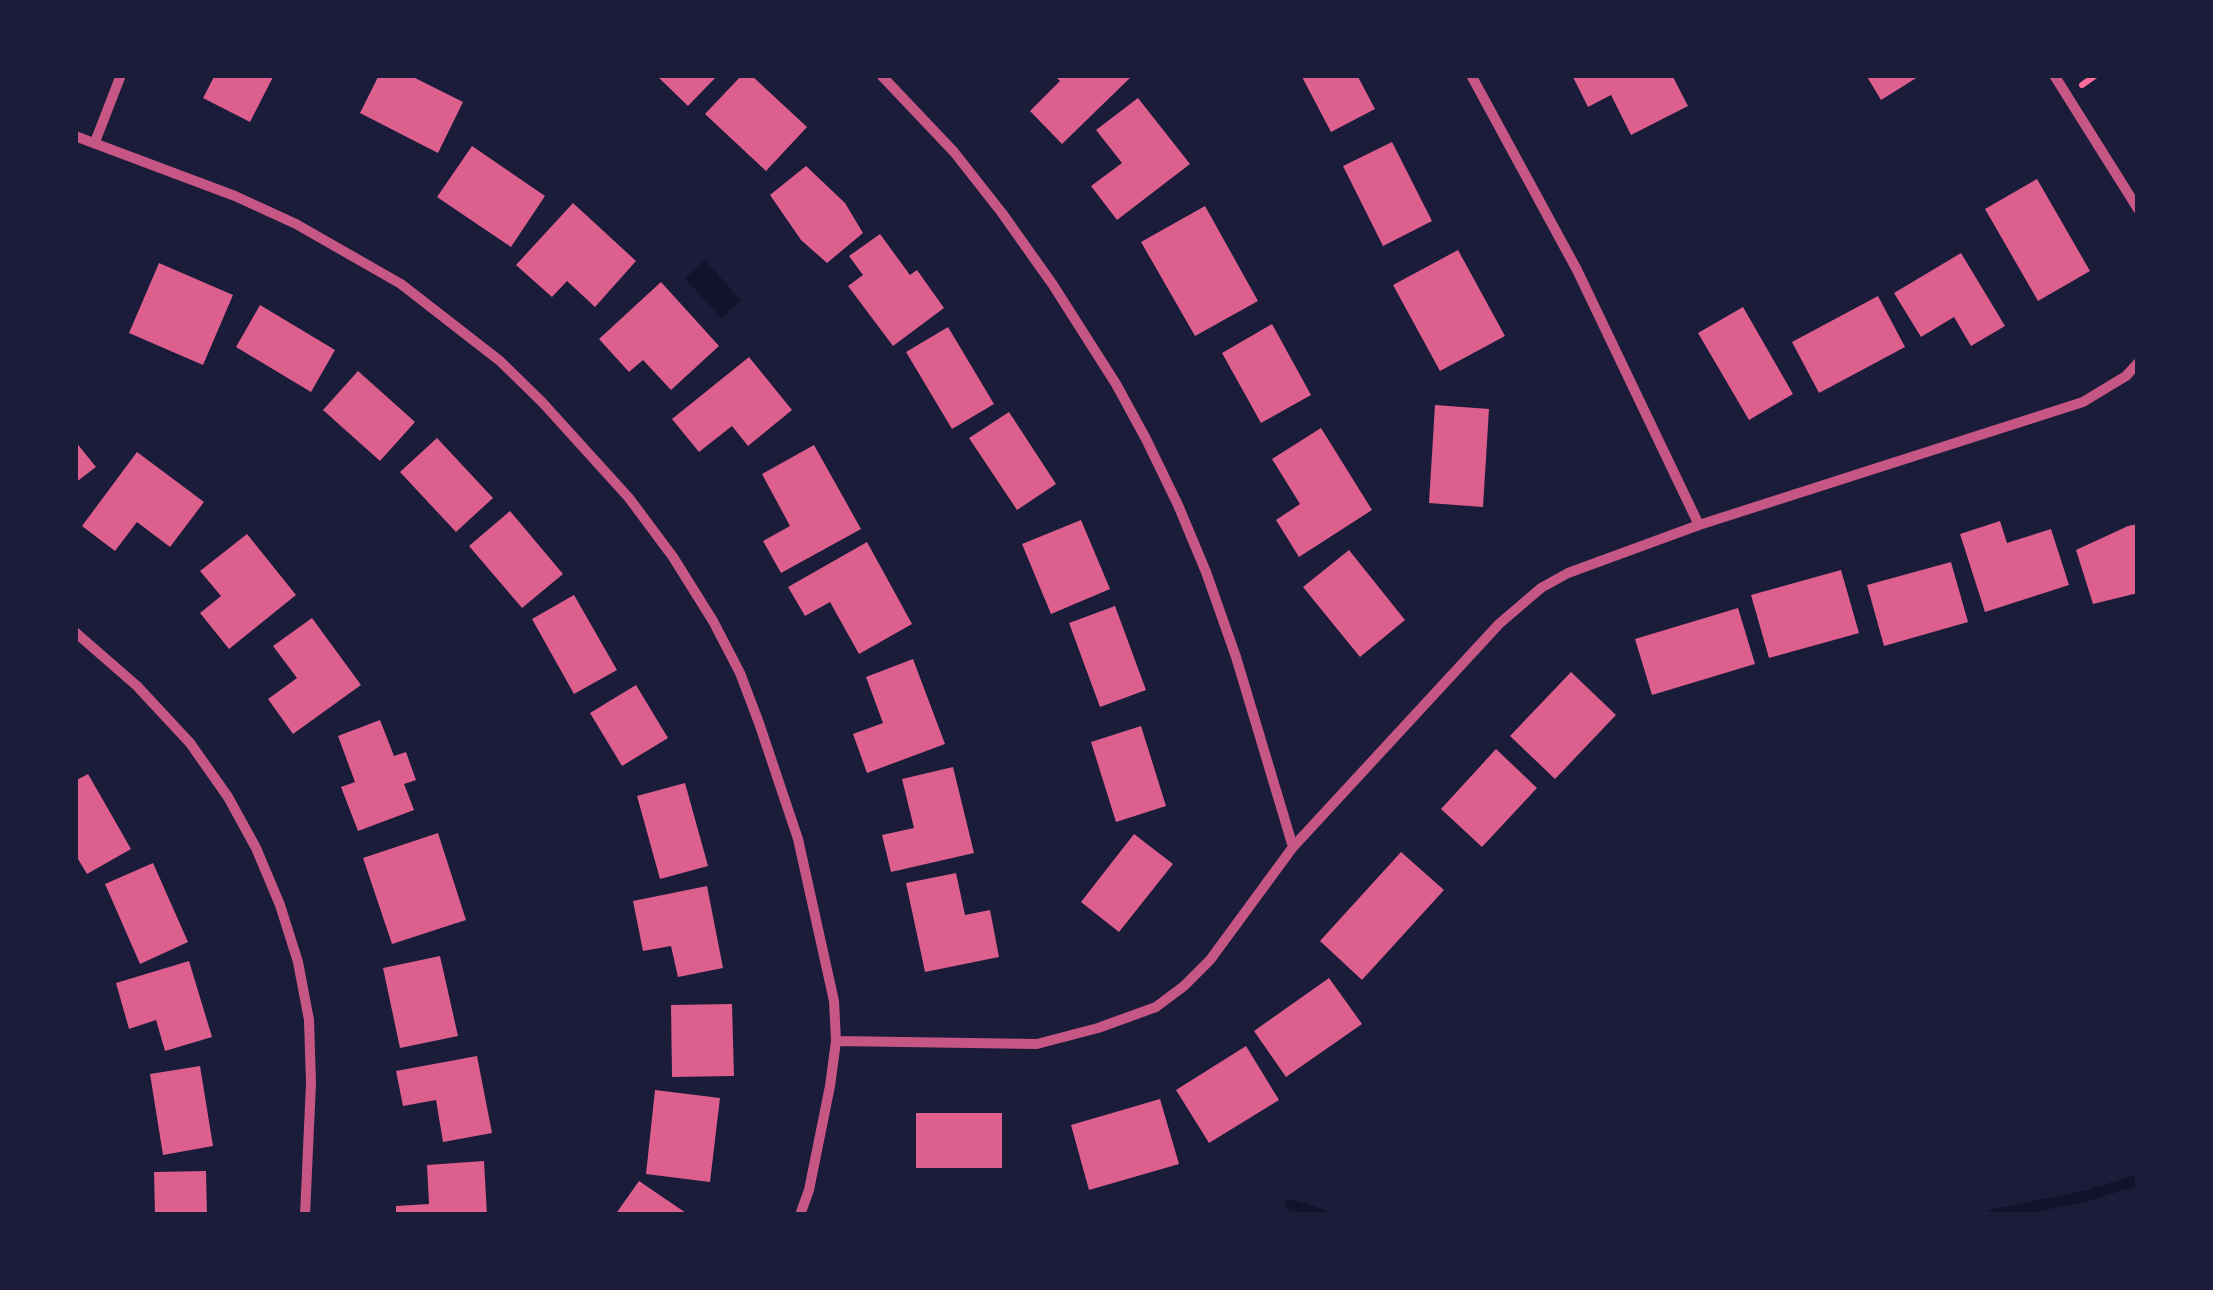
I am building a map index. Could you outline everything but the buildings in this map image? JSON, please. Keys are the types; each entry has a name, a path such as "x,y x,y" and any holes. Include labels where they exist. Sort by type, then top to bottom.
{"street":[{"path":"95,142 121,75"},
{"path":"881,75 954,152 1002,213 1053,285 1131,412 1178,505 1206,572 1293,847"},
{"path":"1471,75 1576,270 1699,525"},
{"path":"2054,75 2138,210"},
{"path":"75,136 235,196 296,224 401,284 500,360 542,402 629,498 673,558 713,621 753,706 798,839 834,1001 836,1041 827,1101 810,1190 800,1215"},
{"path":"836,1041 1038,1044 1156,1007 1210,960 1293,847 1499,624 1541,588 1568,573 1699,525 2084,402 2138,364"},
{"path":"75,632 137,686 190,743 228,797 256,848 280,905 298,962 308,1020 312,1083 305,1215"}],"path":[{"path":"2081,86 2096,75"}],"shaded area":[{"path":"705,260 741,301 721,318 685,278"}],"waterway":[{"path":"1992,1215 2086,1196 2138,1180"},
{"path":"1291,1205 1322,1215"}]}
